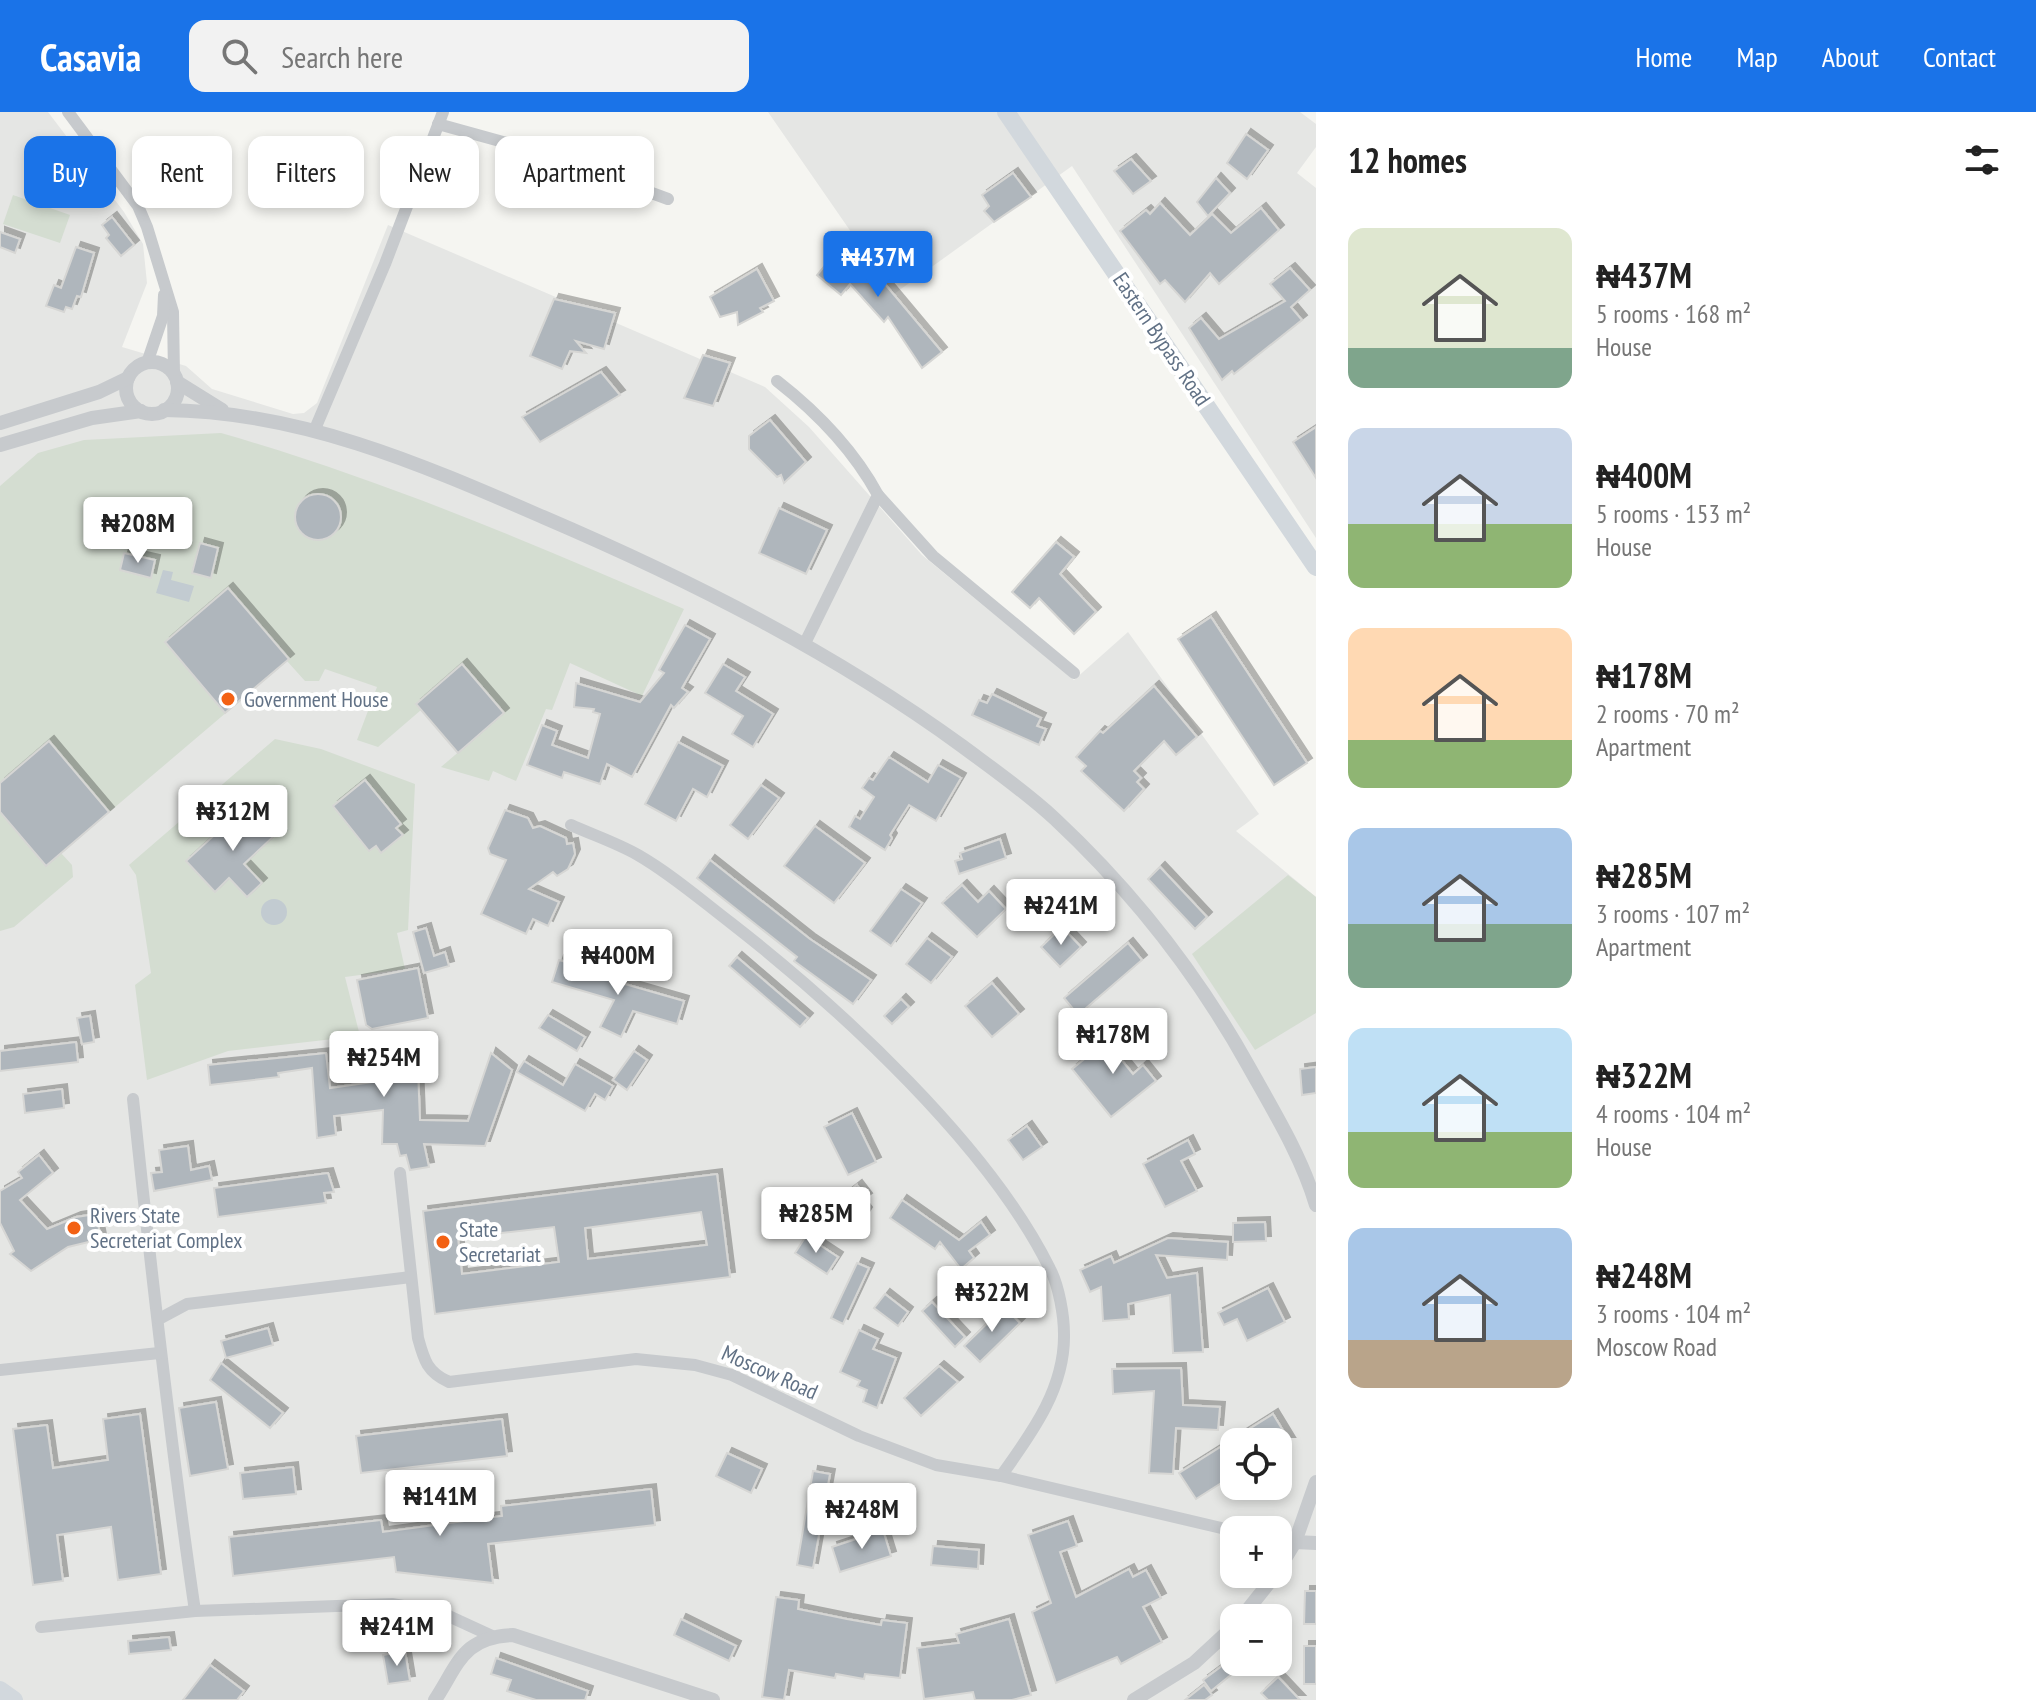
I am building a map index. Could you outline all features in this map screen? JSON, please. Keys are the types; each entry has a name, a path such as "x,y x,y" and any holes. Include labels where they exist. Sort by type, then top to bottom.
{"main road":[{"name":"Eastern Bypass Road","path":"1006,112 1316,567"},
{"path":"0,1690 14,1700"}],"street":[{"path":"68,112 138,206 164,284 173,312 175,378 175,398 164,410"},
{"path":"315,429 385,264 440,118 668,199"},
{"path":"0,423 99,392 128,378 147,363 163,316 164,284"},
{"path":"147,363 163,365 175,378 225,412"},
{"path":"128,378 126,394 141,411"},
{"path":"777,381 808,406 848,448 878,495 933,556 1074,673"},
{"path":"0,445 92,418 141,411 225,412 315,429 397,455 593,539 700,588 804,645 909,708 980,759 1053,817 1121,886 1189,971 1238,1047 1278,1119 1316,1205"},
{"path":"804,645 878,495"},
{"path":"571,825 637,855 683,886 837,1012 956,1136 992,1179 1027,1229 1052,1272 1063,1345 1051,1398 1001,1476"},
{"path":"133,1099 159,1319 159,1353 195,1611"},
{"name":"Moscow Road","path":"400,1173 411,1277 425,1364 434,1375 449,1382 636,1359 689,1364 732,1375 859,1436 936,1465 1001,1476 1220,1528"},
{"path":"159,1319 187,1304 411,1277"},
{"path":"0,1370 159,1353"},
{"path":"1292,1547 1316,1482"},
{"path":"1292,1542 1316,1543"},
{"path":"1252,1604 1264,1588"},
{"path":"41,1627 195,1611 335,1603 392,1604 442,1613 492,1636"},
{"path":"435,1700 464,1653 476,1642 492,1636 513,1635 713,1700"},
{"path":"1134,1700 1194,1663 1220,1639"}],"shaded area":[{"path":"0,112 48,112 66,136 24,136 24,208 116,208 116,201 143,244 147,283 122,347 186,366 212,389 293,414 304,413 317,403 388,225 765,387 809,427 922,555 1074,680 1128,632 1259,814 1236,831 1316,897 1316,1700 0,1700"},
{"path":"768,112 1300,112 1316,124 1316,147 1297,173 1316,188 1316,538 1072,166 894,294"},
{"path":"13,195 24,199 24,208 50,208 70,215 60,243 3,224"},
{"path":"221,433 398,492 513,536 684,609 642,696 570,663 552,710 546,709 516,781 493,771 489,781 441,767 504,713 462,664 416,704 421,710 378,747 357,740 377,687 325,669 319,681 305,681 287,661 61,853 72,865 73,877 14,927 0,931 0,486 38,453 84,440"},
{"path":"163,570 173,572 171,580 194,586 189,602 156,593"},
{"path":"275,739 321,749 415,784 408,930 397,933 405,969 345,977 360,1036 228,1051 147,1080 135,985 151,973 136,875 129,865"},
{"path":"1288,875 1316,897 1316,1013 1255,1050 1192,954"},
{"path":"274,899 283,903 287,912 283,921 274,925 265,921 261,912 265,903"}],"building":[{"path":"1246,134 1268,150 1247,179 1227,163"},
{"path":"1131,159 1151,181 1133,194 1114,171"},
{"path":"1013,173 1031,197 994,222 984,211 989,206 982,195"},
{"path":"1216,178 1230,193 1208,216 1197,202"},
{"path":"1160,203 1190,235 1212,214 1231,233 1261,208 1279,230 1219,284 1210,273 1185,302 1165,280 1160,284 1120,231 1146,210 1150,214"},
{"path":"112,217 134,245 121,256 106,238 109,235 102,225"},
{"path":"0,232 20,239 15,253 0,247"},
{"path":"843,244 876,267 879,263 890,274 884,283 942,352 922,368 888,317 884,322 850,284 841,295 817,275"},
{"path":"76,247 94,253 81,297 77,296 72,309 66,307 64,312 46,306 54,285 61,288"},
{"path":"1290,268 1310,290 1291,307 1302,320 1222,380 1189,328 1201,318 1219,339 1285,301 1270,284"},
{"path":"757,269 774,301 760,308 763,312 738,325 737,312 720,317 710,297"},
{"path":"554,299 615,313 604,349 576,341 586,353 570,351 562,369 530,356"},
{"path":"703,355 730,363 713,406 684,398"},
{"path":"601,372 620,395 540,442 522,417"},
{"path":"770,420 806,462 784,483 781,475 777,477 749,449 749,436"},
{"path":"1316,427 1316,478 1293,442"},
{"path":"318,494 334,501 341,517 334,533 318,540 302,533 295,517 302,501"},
{"path":"779,508 827,530 806,574 759,553"},
{"path":"1056,542 1074,557 1060,574 1096,612 1074,634 1039,598 1030,608 1012,592"},
{"path":"200,543 218,548 211,578 192,573"},
{"path":"124,553 155,560 151,578 120,570"},
{"path":"228,588 289,659 225,713 165,642"},
{"path":"1211,617 1307,763 1274,785 1178,639"},
{"path":"685,625 710,639 682,688 688,692 674,708 671,705 632,777 607,764 600,784 564,772 562,778 527,765 542,725 557,731 552,745 588,758 600,714 593,712 594,709 574,707 576,683 640,702 664,673 659,670"},
{"path":"462,664 504,713 458,753 416,704"},
{"path":"723,664 745,677 736,691 773,714 753,747 732,734 743,716 705,693"},
{"path":"1154,686 1197,737 1176,755 1164,741 1134,771 1141,778 1137,782 1144,789 1124,811 1081,771 1086,766 1076,757 1100,731 1103,733"},
{"path":"992,694 1041,718 1037,726 1046,729 1039,745 972,715 979,700 987,703"},
{"path":"49,741 109,812 46,866 0,812 0,783"},
{"path":"678,742 723,766 707,797 693,789 676,821 645,804"},
{"path":"889,757 928,782 938,765 961,778 936,821 909,805 890,835 892,838 885,850 849,827 855,816 860,819 874,797 862,788 869,778 873,780"},
{"path":"365,780 401,824 396,828 403,835 381,853 376,846 369,851 333,806"},
{"path":"761,785 779,798 748,839 730,825"},
{"path":"247,805 275,835 244,864 262,883 247,897 229,878 215,892 186,861"},
{"path":"505,810 528,818 533,828 540,826 566,838 567,844 573,843 575,854 568,869 557,876 553,872 529,889 559,902 548,926 533,919 526,934 481,914 506,860 490,854 488,848"},
{"path":"815,826 865,863 834,903 784,866"},
{"path":"1000,839 1006,858 959,874 955,861 962,859 960,853"},
{"path":"710,860 810,939 871,980 853,1004 794,961 797,957 697,878"},
{"path":"1160,867 1207,917 1195,929 1148,879"},
{"path":"962,885 978,902 989,891 1006,909 977,937 942,903"},
{"path":"901,889 922,903 891,946 870,931"},
{"path":"1062,927 1081,947 1060,967 1041,947"},
{"path":"426,928 434,956 445,952 449,966 424,973 413,932"},
{"path":"927,938 952,957 931,983 906,964"},
{"path":"1128,943 1142,960 1078,1015 1064,998"},
{"path":"737,957 808,1018 800,1027 729,966"},
{"path":"559,960 612,975 611,980 684,1001 677,1024 633,1011 621,1037 600,1027 614,1000 552,982"},
{"path":"418,968 428,1018 372,1029 366,1025 357,980"},
{"path":"992,983 1019,1014 992,1037 965,1006"},
{"path":"901,999 909,1007 892,1024 884,1016"},
{"path":"548,1015 585,1037 577,1051 539,1028"},
{"path":"90,1016 94,1042 82,1044 77,1018"},
{"path":"1118,1032 1131,1048 1119,1057 1133,1074 1143,1065 1156,1081 1111,1117 1072,1069"},
{"path":"76,1042 78,1062 0,1071 0,1051"},
{"path":"417,1045 420,1120 468,1121 491,1053 512,1070 485,1146 424,1144 429,1167 410,1170 406,1155 400,1156 397,1144 382,1144 383,1110 334,1116 336,1135 317,1138 312,1068 278,1073 279,1077 210,1085 208,1065 326,1053 330,1088 380,1081 378,1046"},
{"path":"634,1051 647,1060 627,1090 613,1080"},
{"path":"524,1061 563,1085 575,1064 613,1086 605,1100 595,1094 585,1111 517,1072"},
{"path":"1316,1067 1316,1093 1302,1095 1300,1069"},
{"path":"62,1089 64,1108 25,1113 23,1094"},
{"path":"852,1113 876,1162 848,1175 824,1127"},
{"path":"1027,1126 1042,1147 1023,1160 1008,1140"},
{"path":"1188,1140 1195,1154 1181,1161 1197,1191 1165,1207 1143,1164"},
{"path":"188,1146 191,1170 209,1166 212,1180 154,1191 151,1173 162,1172 159,1150"},
{"name":"Rivers State Secreteriat Complex","path":"39,1155 53,1173 20,1200 47,1229 76,1217 96,1214 101,1239 68,1247 31,1271 10,1254 14,1251 0,1223 0,1191 22,1178 18,1172"},
{"path":"328,1173 334,1192 324,1193 326,1203 218,1217 214,1188"},
{"name":"State Secretariat","path":"717,1174 730,1277 435,1314 423,1211","holes":["701,1212 707,1245 588,1259 585,1228","554,1227 559,1262 462,1274 458,1238"]},
{"path":"857,1185 867,1198 860,1203 867,1212 858,1226 838,1200"},
{"path":"902,1200 959,1240 981,1222 990,1235 969,1251 974,1258 961,1269 940,1242 935,1249 890,1218"},
{"path":"1265,1222 1266,1241 1233,1242 1233,1223"},
{"path":"806,1236 838,1257 827,1274 795,1253"},
{"path":"1168,1238 1228,1242 1227,1260 1156,1255 1167,1278 1197,1273 1203,1352 1173,1353 1170,1295 1128,1304 1129,1319 1103,1321 1101,1287 1090,1292 1080,1270 1111,1256 1114,1263"},
{"path":"857,1263 869,1268 843,1324 831,1318"},
{"path":"1268,1288 1285,1322 1247,1341 1237,1319 1224,1325 1218,1313"},
{"path":"885,1294 908,1312 898,1326 874,1308"},
{"path":"932,1302 965,1337 955,1347 922,1311"},
{"path":"1004,1307 1020,1323 980,1362 964,1346"},
{"path":"268,1328 273,1345 226,1358 221,1341"},
{"path":"859,1330 878,1339 873,1349 896,1358 877,1408 863,1402 867,1390 857,1386 860,1381 840,1372"},
{"path":"221,1363 283,1413 270,1428 210,1380"},
{"path":"939,1366 958,1382 921,1416 904,1398"},
{"path":"1181,1368 1183,1405 1220,1407 1218,1430 1176,1428 1173,1474 1149,1473 1154,1391 1113,1394 1112,1369"},
{"path":"216,1402 228,1469 190,1476 179,1408"},
{"path":"140,1414 161,1574 118,1580 111,1527 57,1535 63,1581 33,1585 13,1429 47,1425 53,1468 108,1460 103,1419"},
{"path":"1273,1414 1282,1428 1251,1428"},
{"path":"502,1419 507,1456 361,1473 356,1436"},
{"path":"1220,1447 1220,1484 1196,1499 1179,1473"},
{"path":"727,1453 762,1469 751,1493 716,1476"},
{"path":"293,1467 296,1494 243,1499 240,1473"},
{"path":"813,1471 830,1474 813,1568 797,1565"},
{"path":"651,1489 655,1525 488,1544 493,1583 396,1572 394,1557 233,1576 229,1537 381,1520 383,1532 502,1516 501,1506"},
{"path":"1068,1521 1077,1546 1060,1552 1076,1597 1129,1569 1133,1577 1146,1570 1161,1598 1143,1607 1162,1642 1121,1664 1117,1657 1056,1683 1032,1612 1051,1603 1028,1535"},
{"path":"883,1530 891,1556 840,1572 832,1547"},
{"path":"933,1546 979,1550 978,1569 931,1565"},
{"path":"1305,1591 1316,1591 1316,1624 1304,1624"},
{"path":"776,1597 799,1600 798,1609 847,1619 881,1625 882,1620 907,1623 900,1678 865,1674 864,1679 836,1674 835,1678 789,1670 784,1700 762,1697"},
{"path":"681,1619 736,1646 729,1661 674,1635"},
{"path":"1009,1619 1031,1695 1012,1700 975,1700 973,1692 924,1699 917,1648 959,1643 956,1634"},
{"path":"169,1637 171,1650 129,1654 128,1641"},
{"path":"1304,1646 1316,1646 1316,1684 1304,1684"},
{"path":"405,1651 410,1681 388,1684 383,1655"},
{"path":"496,1658 588,1691 585,1700 536,1700 507,1691 511,1680 491,1674"},
{"path":"210,1665 244,1691 237,1700 183,1700"},
{"path":"1220,1667 1220,1676 1230,1676 1211,1691 1203,1680"},
{"path":"1278,1677 1300,1700 1268,1700 1261,1693"},
{"path":"1204,1685 1212,1695 1205,1700 1185,1700"}],"place":[{"name":"Government House","path":"228,699"},
{"name":"Rivers State Secreteriat Complex","path":"74,1228"},
{"name":"State Secretariat","path":"443,1242"}]}
